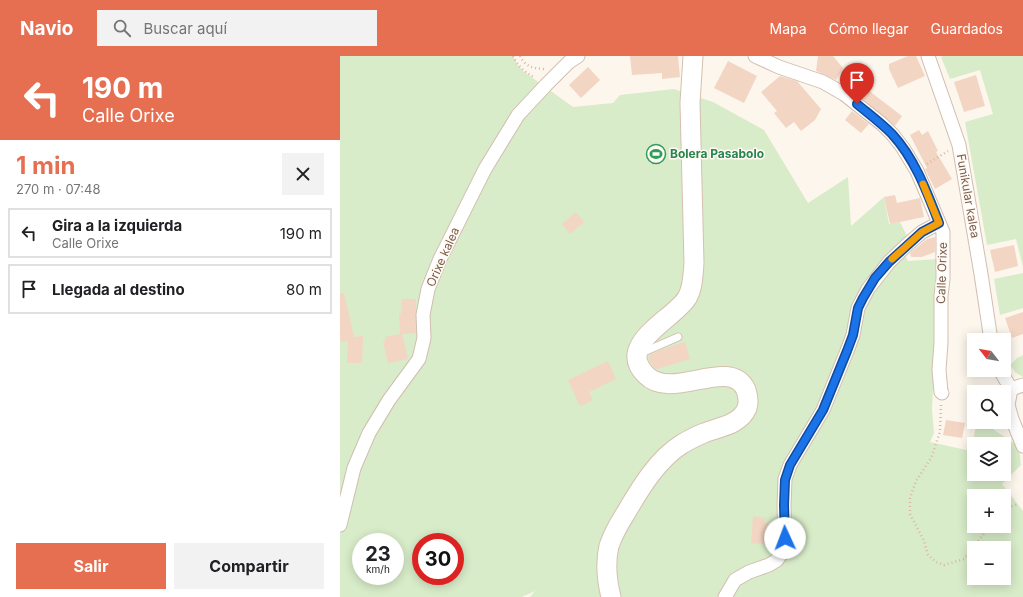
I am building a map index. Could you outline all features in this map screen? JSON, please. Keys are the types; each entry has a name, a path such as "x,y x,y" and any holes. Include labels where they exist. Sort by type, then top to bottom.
{"street":[{"name":"Orixe kalea","path":"340,525 354,468 369,433 389,400 419,359 424,338 423,315 428,289 440,259 485,169 518,115 560,71 578,56"},
{"path":"611,597 607,571 609,546 622,519 652,473 666,457 681,445 704,433 732,423 738,419 746,408 748,402 748,395 745,388 741,383 730,377 714,377 672,384 654,382 642,371 637,356 638,348 647,334 676,310 691,289 694,263 690,103 693,56"},
{"name":"Calle Orixe","path":"755,56 779,67 822,82 844,94 882,124 893,135 917,171 943,232 941,343 938,370 940,392 942,393"},
{"name":"Funikular kalea","path":"928,56 959,145 990,333"},
{"path":"725,597 735,580 749,572 769,565 777,560 785,548 785,480 790,465 823,410 853,335 858,308 868,289 889,262 908,244 922,232 939,223"},
{"path":"1007,377 1017,387 1008,405 1023,446"}],"lane":[{"path":"638,348 646,351 678,337"}],"path":[{"path":"513,56 523,71 546,85"},
{"path":"520,56 523,62 531,68 560,71"},
{"path":"917,171 959,145"},
{"path":"942,393 940,432 931,458 916,481 910,498 910,514 924,541 928,555 936,562 944,565 964,559 984,533"},
{"path":"1011,506 1018,504"}],"green space":[{"path":"340,56 513,56 523,71 573,107 613,103 620,95 674,89 713,102 764,130 808,203 848,177 851,226 884,197 889,224 900,222 909,240 901,246 908,261 937,259 934,300 934,368 932,409 934,433 930,442 967,450 967,481 1005,481 1002,484 1006,489 967,489 967,533 1011,533 1011,496 1023,511 1023,597 530,597 535,591 522,597 340,597"},
{"path":"1023,56 1023,267 1016,239 987,245 965,122 993,114 980,70 950,79 941,57"},
{"path":"1023,273 1023,308 1000,315 994,279"},
{"path":"1023,355 1023,377 1015,372 1011,366 1011,364"},
{"path":"975,429 993,429 1004,437 974,437"},
{"path":"1011,441 1019,447 1021,465 1011,475"}],"building":[{"path":"630,56 678,56 680,77 662,79 662,73 632,75"},
{"path":"818,56 833,56 843,68 836,80 816,71"},
{"path":"908,56 916,56 925,76 898,88 889,69 889,64"},
{"path":"728,61 757,76 744,103 714,88"},
{"path":"588,67 600,80 581,98 569,85"},
{"path":"976,75 985,106 964,112 954,82"},
{"path":"780,76 797,81 821,109 815,120 801,131 794,122 786,128 774,113 777,111 761,92"},
{"path":"868,90 902,116 895,126 862,98"},
{"path":"852,111 869,124 861,133 845,120"},
{"path":"919,130 922,135 928,131 938,151 936,152 952,179 935,189 925,169 927,168 910,135"},
{"path":"895,195 897,203 920,198 924,217 890,224 884,197"},
{"path":"576,212 584,222 570,234 562,224"},
{"path":"935,237 935,252 922,257 911,257 910,253 927,239"},
{"path":"1014,245 1018,266 995,272 990,250"},
{"path":"340,293 344,293 354,337 363,336 362,363 347,363 348,340 341,343 340,337"},
{"path":"402,299 416,299 416,333 402,334 408,359 388,363 383,342 385,341 385,337 400,334 399,314 401,314"},
{"path":"1023,312 1023,334 1012,338 1005,318"},
{"path":"685,342 690,359 657,369 649,360 649,355"},
{"path":"608,361 616,379 589,392 593,400 580,406 568,380"},
{"path":"946,420 965,423 962,438 943,435"},
{"path":"753,516 765,518 764,523 776,524 774,545 751,543"}],"slow traffic":[{"path":"892,259 922,232 939,223 923,184"}],"place":[{"name":"Bolera Pasabolo","path":"656,154"}],"route":[{"path":"785,538 785,480 790,465 799,448 823,410 853,335 857,320 858,308 875,278 889,262 922,232 939,223 917,171 903,148 882,124 857,104"}]}
